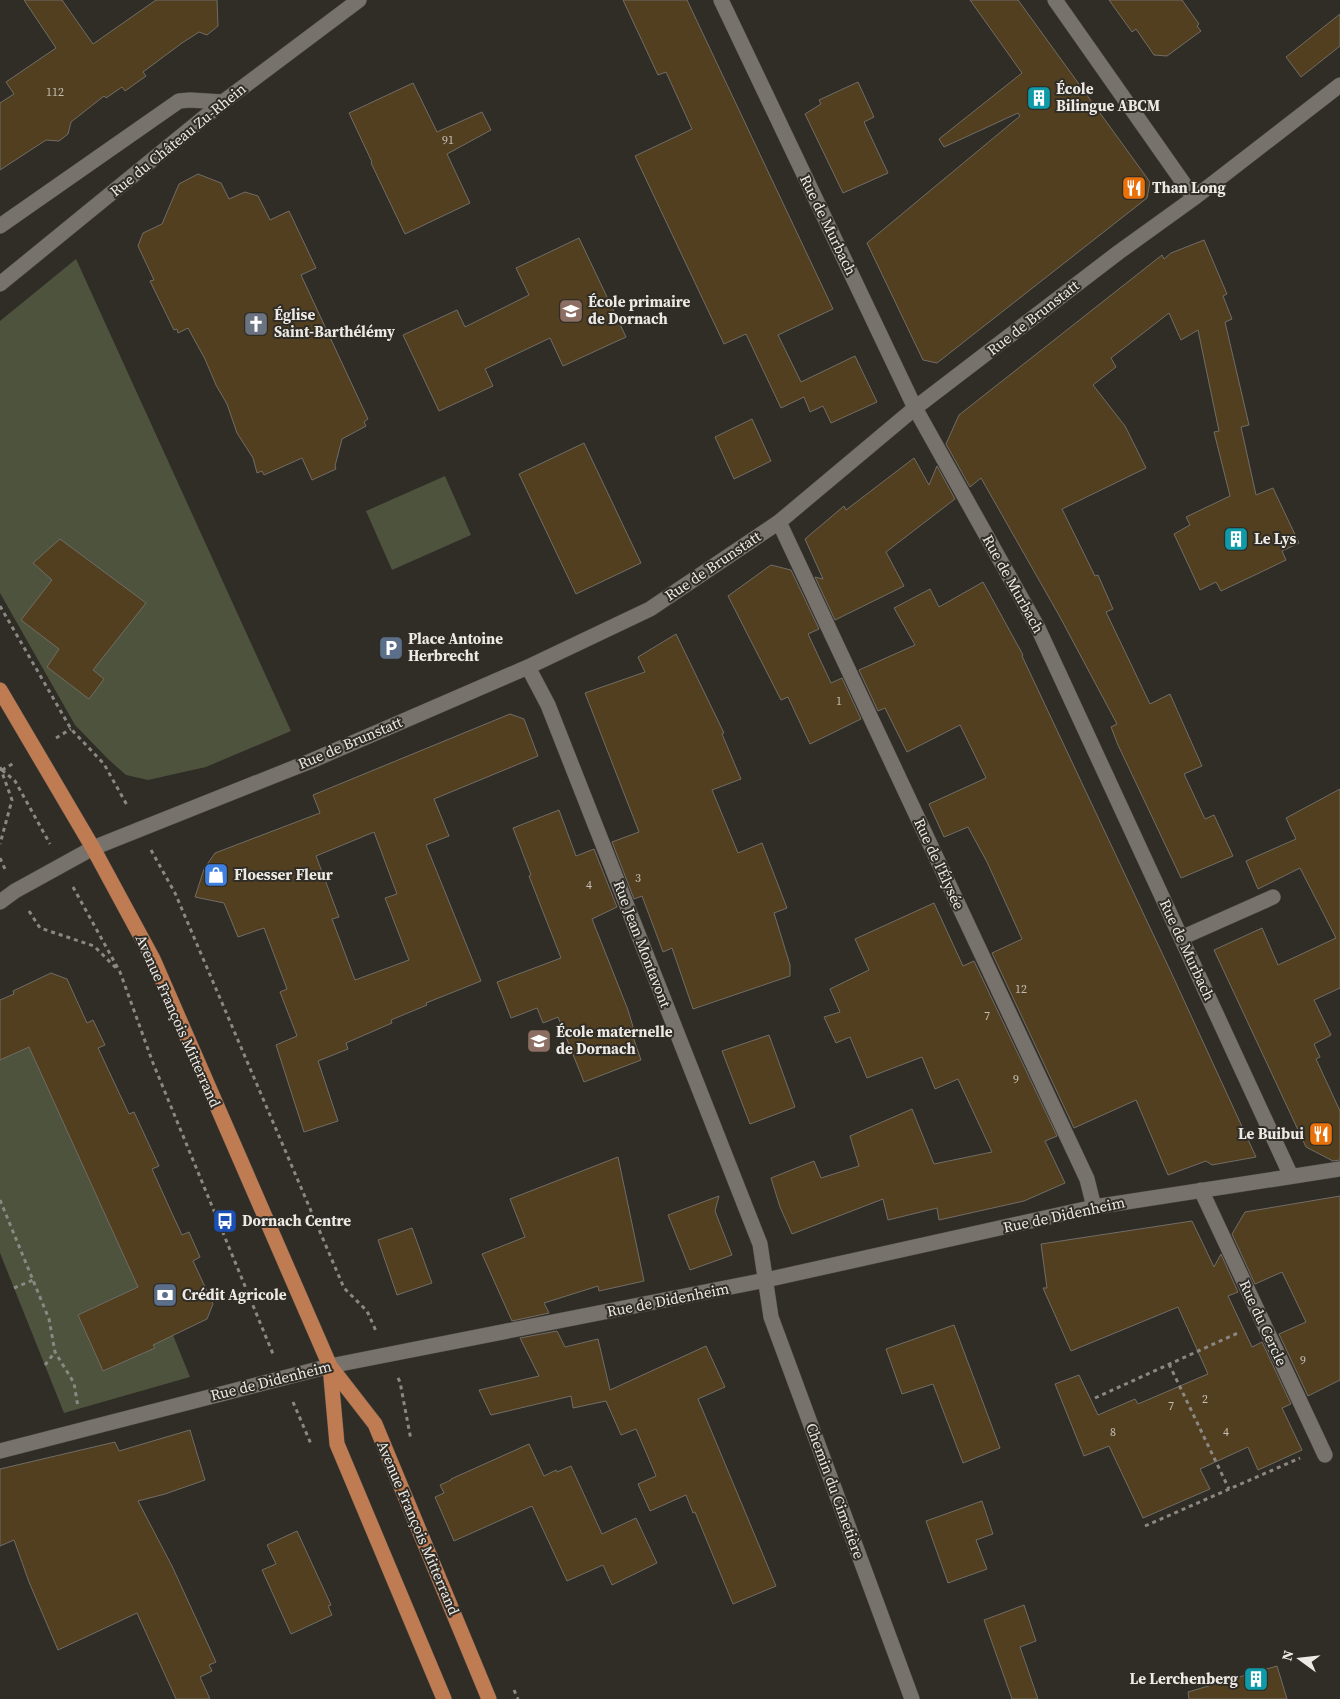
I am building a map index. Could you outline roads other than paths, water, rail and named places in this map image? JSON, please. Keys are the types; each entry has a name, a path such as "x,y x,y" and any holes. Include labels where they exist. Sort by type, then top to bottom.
{"main road":[{"name":"Avenue François Mitterrand","path":"0,690 93,848 153,959 330,1366 374,1424 489,1699"},
{"name":"Avenue François Mitterrand","path":"330,1366 337,1444 444,1699"}],"street":[{"name":"Rue du Château Zu-Rhein","path":"0,284 223,102 359,0"},
{"name":"Rue de Murbach","path":"720,0 916,408 1038,628 1291,1176"},
{"path":"1055,0 1194,198"},
{"name":"Rue de Brunstatt","path":"0,902 15,891 93,848 139,828 311,761 528,667 650,609 780,522 916,408 1340,85"},
{"path":"0,226 180,102 190,100 223,102"},
{"name":"Rue de l'Élysée","path":"780,522 1082,1170 1094,1207"},
{"name":"Rue Jean Montavont","path":"528,667 548,705 760,1244 766,1280"},
{"path":"1181,938 1272,897"},
{"name":"Rue de Didenheim","path":"0,1451 330,1366 766,1280 1094,1207 1340,1169"},
{"name":"Rue du Cercle","path":"1201,1190 1324,1452"},
{"name":"Chemin du Cimetière","path":"766,1280 771,1317 912,1699"}],"place":[{"name":"École Bilingue ABCM","path":"1039,98"},
{"name":"Than Long","path":"1134,188"},
{"name":"École primaire de Dornach","path":"571,311"},
{"name":"Église Saint-Barthélémy","path":"256,324"},
{"name":"Le Lys","path":"1236,539"},
{"name":"Place Antoine Herbrecht","path":"391,648"},
{"name":"Floesser Fleur","path":"216,875"},
{"name":"École maternelle de Dornach","path":"539,1041"},
{"name":"Le Buibui","path":"1321,1134"},
{"name":"Dornach Centre","path":"225,1221"},
{"name":"Crédit Agricole","path":"165,1295"},
{"name":"Le Lerchenberg","path":"1256,1679"}]}
